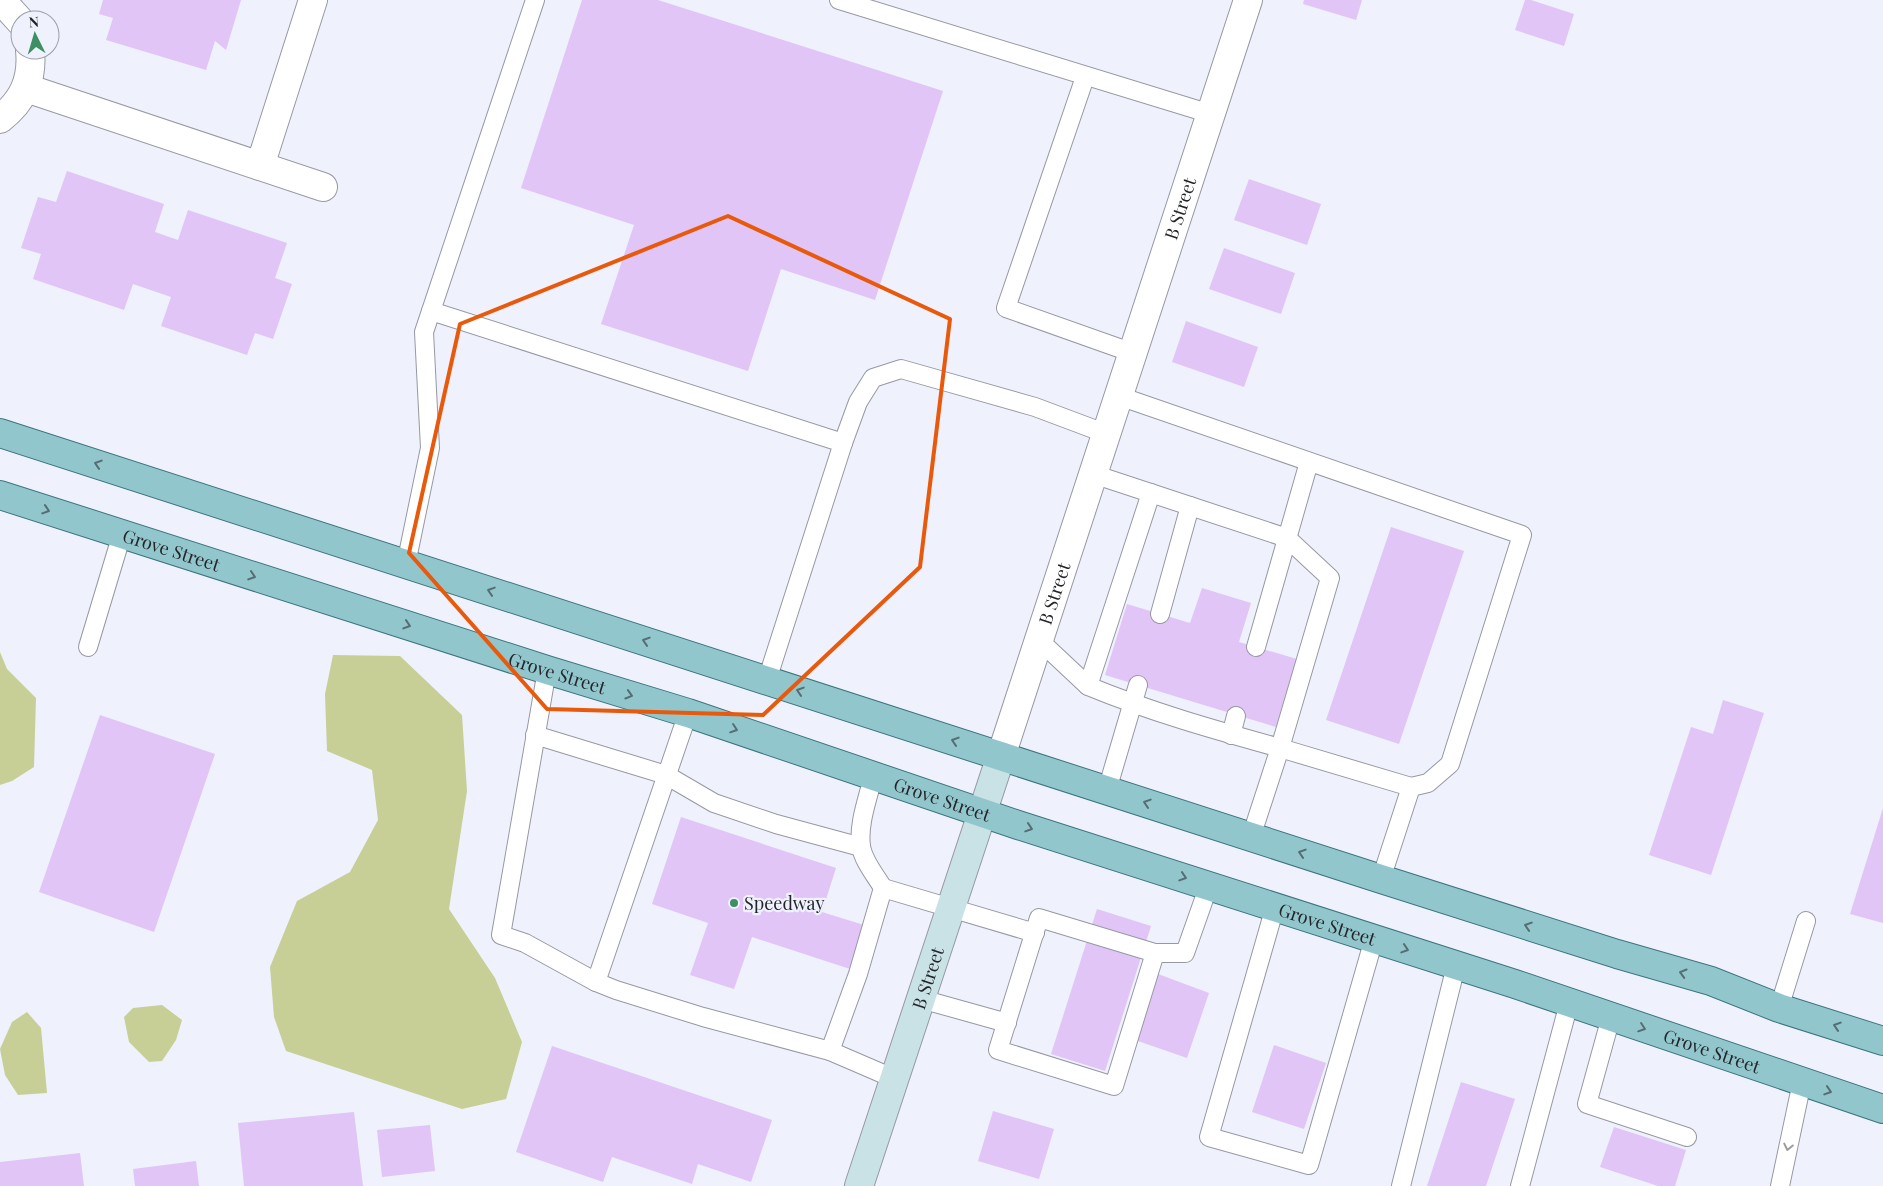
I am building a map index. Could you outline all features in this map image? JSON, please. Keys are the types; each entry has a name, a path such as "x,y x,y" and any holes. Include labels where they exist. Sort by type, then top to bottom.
{"main road":[{"path":"0,433 1381,879 1617,954 1711,981 1779,1008 1883,1041"},
{"name":"Grove Street","path":"0,495 547,670 688,713 873,777 1569,1003 1883,1109"},
{"name":"B Street","path":"860,1186 1001,756"}],"street":[{"path":"1,0 10,10"},
{"path":"260,166 313,0"},
{"name":"B Street","path":"1001,756 1248,0"},
{"path":"0,119 13,109 26,88 31,60"},
{"path":"26,88 323,187"}],"lane":[{"path":"406,564 430,448 424,332 535,0"},
{"path":"839,0 1210,114"},
{"path":"1085,77 1006,308 1133,353"},
{"path":"431,311 843,442"},
{"path":"767,680 843,442 858,402 873,378 901,369 1035,407 1107,434"},
{"path":"1040,641 1088,686 1134,705 1231,735 1410,787 1428,783 1450,764 1522,535 1118,396"},
{"path":"1256,647 1309,462"},
{"path":"1093,474 1287,538 1330,578 1280,748 1251,837"},
{"path":"1088,686 1152,493"},
{"path":"1160,614 1190,506"},
{"path":"88,647 122,534"},
{"path":"547,670 501,935 525,943 596,982 702,1017 830,1051 895,1079"},
{"path":"1107,790 1134,705 1138,685"},
{"path":"596,982 688,713"},
{"path":"1231,735 1236,716"},
{"path":"535,735 666,775 714,803 776,824 861,847"},
{"path":"873,777 862,826 861,847 867,862 883,888 1034,933"},
{"path":"1381,879 1410,787"},
{"path":"1155,953 1114,1086 998,1050 1039,918 1155,953 1185,952 1209,885"},
{"path":"830,1051 858,974 883,888"},
{"path":"1275,907 1209,1137 1309,1165 1374,939"},
{"path":"1779,1008 1806,922"},
{"path":"1400,1186 1456,966"},
{"path":"921,999 1007,1023"},
{"path":"1520,1186 1569,1003"},
{"path":"1611,1017 1588,1104 1686,1137"},
{"path":"1780,1186 1802,1082"}],"highlighted area":[{"path":"728,216 950,319 920,567 763,715 547,709 409,553 460,324"}],"green space":[{"path":"0,652 7,669 36,698 34,767 12,781 0,785"},
{"path":"333,655 400,656 462,715 467,791 449,909 495,978 522,1042 506,1099 462,1109 286,1051 274,1017 270,967 297,901 350,872 378,820 372,770 327,751 325,694"},
{"path":"162,1005 182,1020 176,1040 162,1061 149,1062 129,1042 124,1017 133,1008"},
{"path":"27,1012 41,1028 47,1093 18,1095 5,1075 0,1049 12,1022"}],"building":[{"path":"103,0 241,0 226,50 215,41 206,70 106,40 113,18 99,14"},
{"path":"582,0 658,0 943,91 875,300 781,269 748,371 601,324 634,225 521,188"},
{"path":"1304,0 1362,0 1356,20 1303,4"},
{"path":"1525,0 1531,0 1574,14 1564,46 1515,30"},
{"path":"67,171 164,204 155,232 178,240 188,210 287,243 275,278 292,284 273,339 255,333 247,355 161,326 171,297 133,284 124,310 33,279 41,254 21,248 38,197 56,202"},
{"path":"1249,179 1321,204 1307,245 1234,220"},
{"path":"1224,248 1295,273 1281,314 1209,289"},
{"path":"1186,321 1258,347 1244,387 1172,362"},
{"path":"1391,527 1464,551 1399,744 1326,720"},
{"path":"1202,588 1251,603 1239,642 1297,659 1276,727 1105,675 1127,604 1190,623"},
{"path":"1723,700 1764,713 1711,875 1649,855 1691,727 1713,734"},
{"path":"100,715 215,754 154,932 39,892"},
{"path":"1883,808 1883,923 1850,914"},
{"path":"681,817 836,868 822,912 864,925 850,969 752,937 734,989 690,975 708,923 652,904"},
{"path":"1097,909 1151,926 1105,1071 1051,1054"},
{"path":"1158,974 1209,993 1187,1058 1135,1040"},
{"path":"1274,1045 1326,1063 1304,1129 1252,1112"},
{"path":"552,1046 772,1120 751,1182 698,1164 692,1184 612,1157 603,1182 516,1152"},
{"path":"1461,1082 1515,1099 1486,1186 1427,1186"},
{"path":"993,1111 1054,1129 1039,1179 978,1161"},
{"path":"354,1112 363,1186 244,1186 238,1123"},
{"path":"430,1125 435,1171 382,1177 377,1130"},
{"path":"1614,1127 1686,1150 1675,1186 1658,1186 1600,1167"},
{"path":"80,1153 84,1186 0,1186 0,1162"},
{"path":"196,1161 199,1186 135,1186 133,1169"}],"place":[{"name":"Speedway","path":"734,903"}]}
